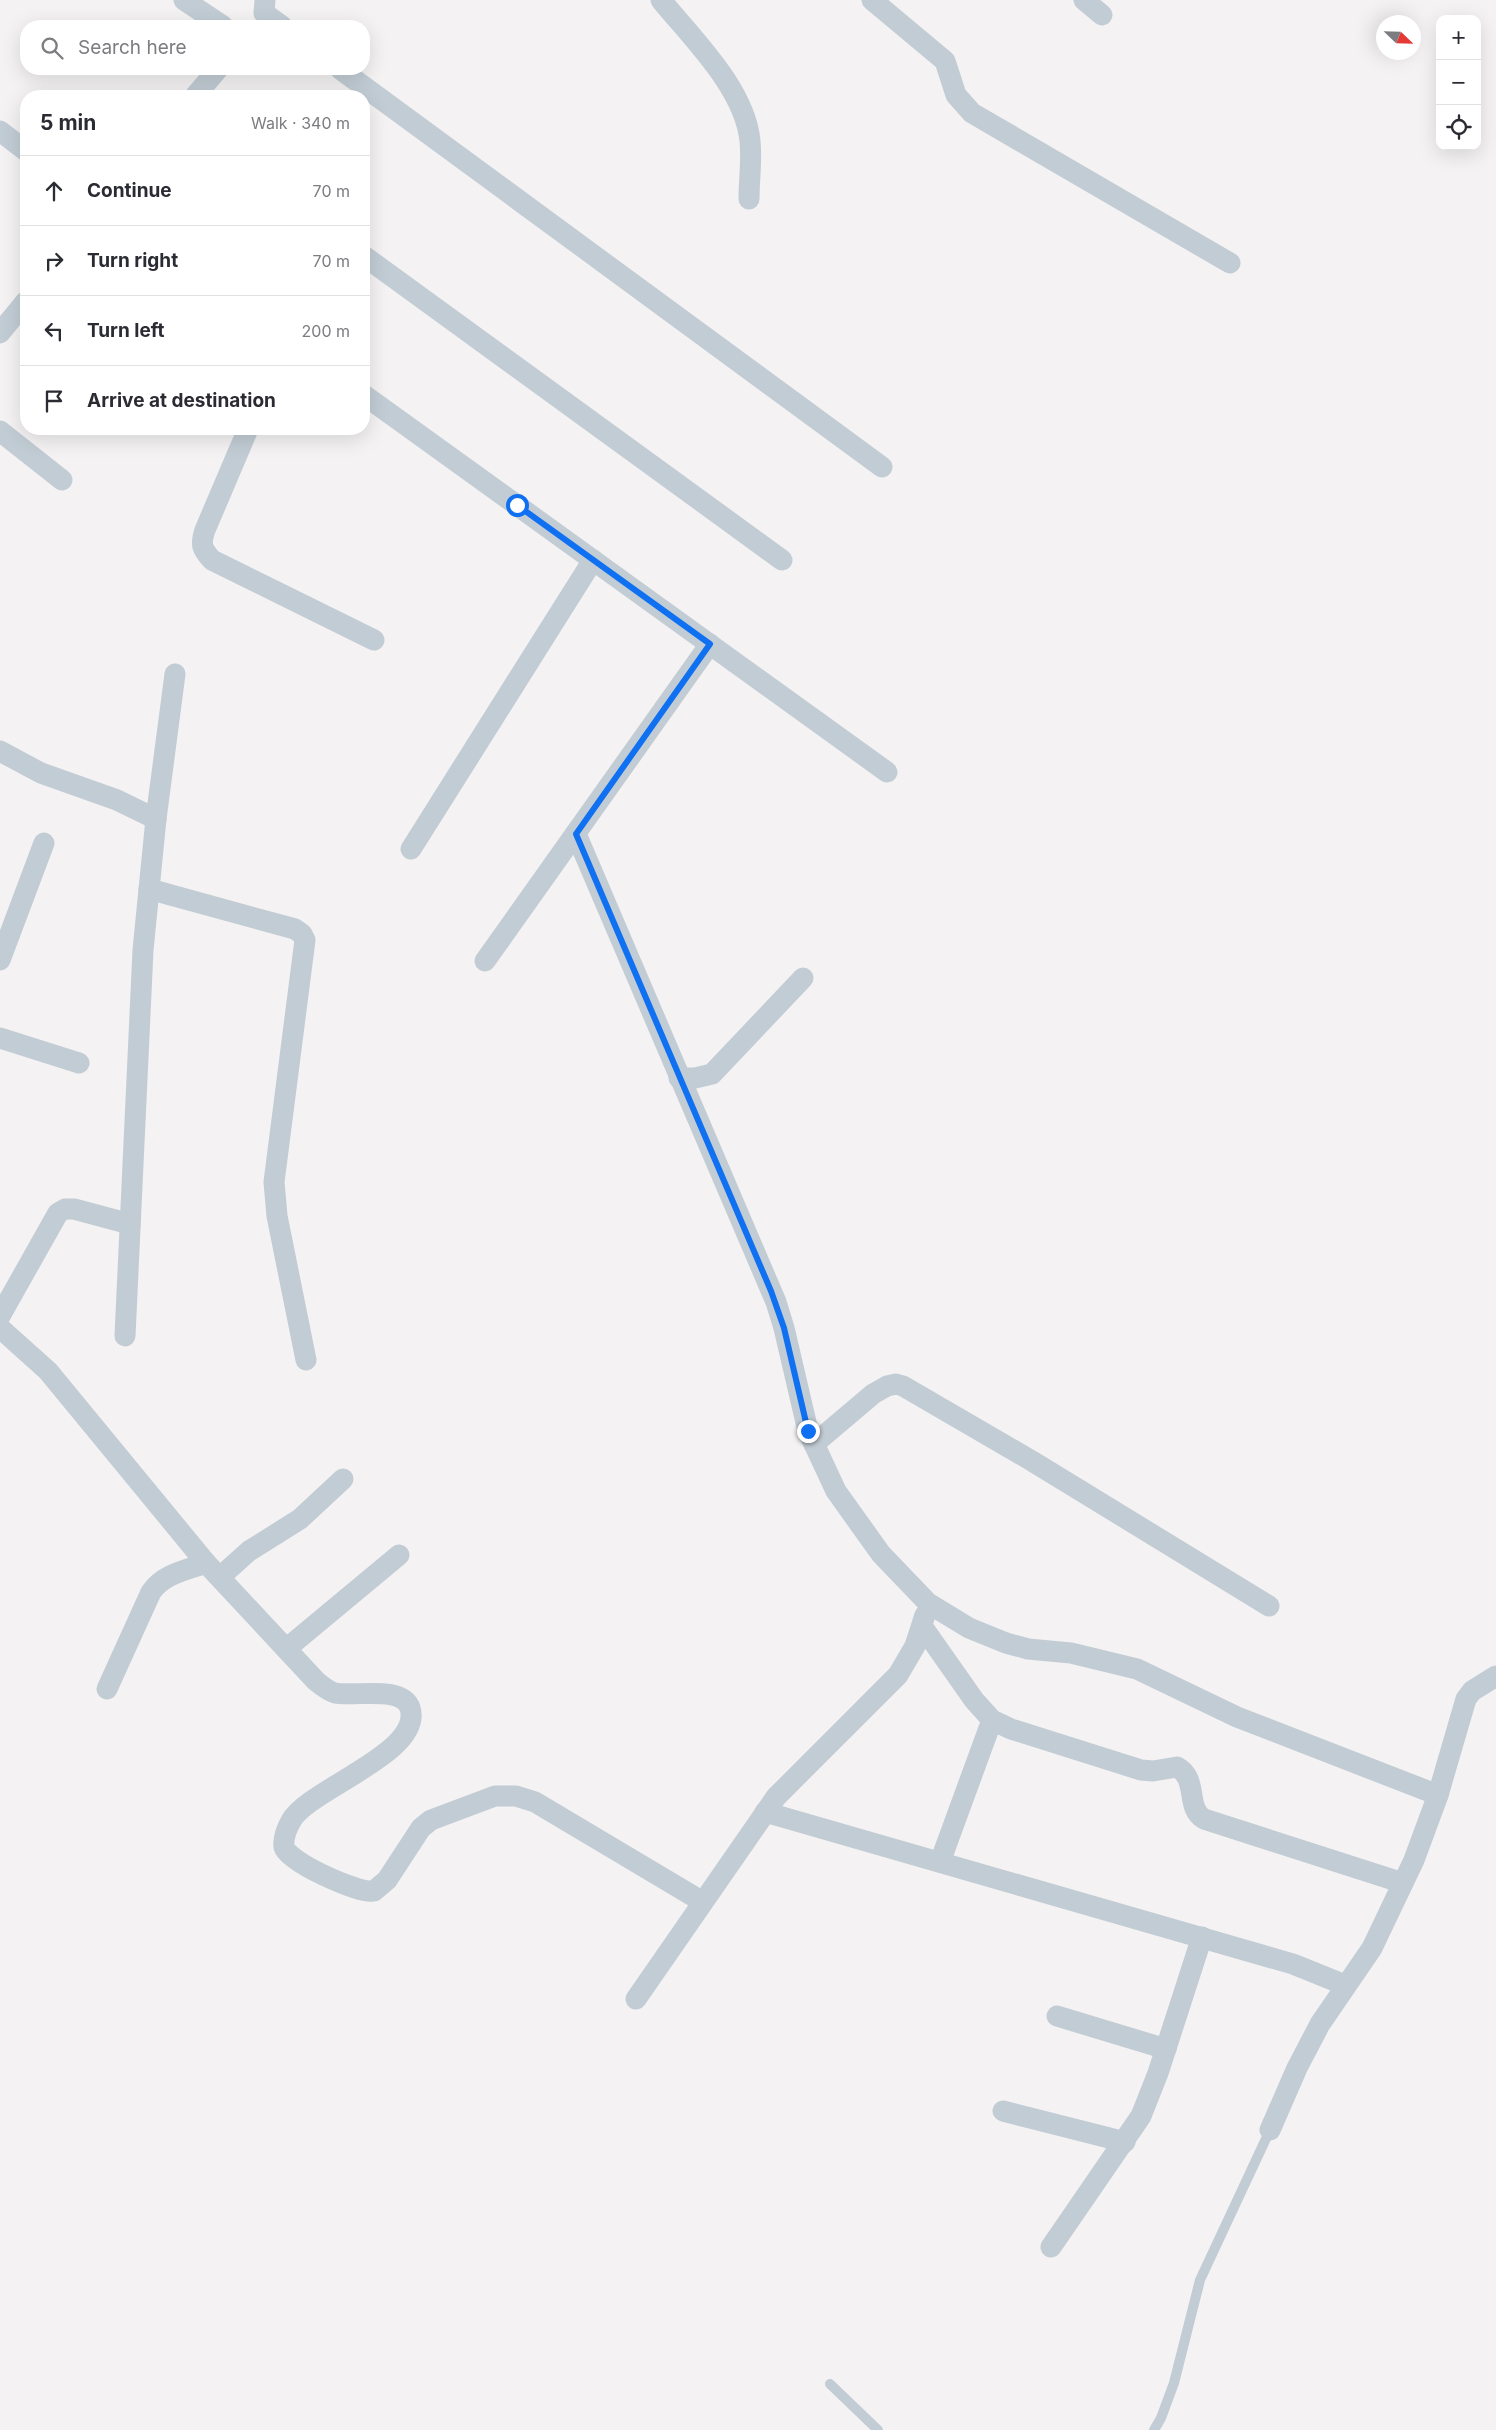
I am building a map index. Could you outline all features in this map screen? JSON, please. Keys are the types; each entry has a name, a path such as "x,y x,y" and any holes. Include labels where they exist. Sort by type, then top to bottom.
{"street":[{"path":"184,0 214,20"},
{"path":"661,0 731,87 746,119 750,141 749,199"},
{"path":"872,0 945,61 956,95 972,113 1230,263"},
{"path":"1084,0 1102,15"},
{"path":"264,10 275,20"},
{"path":"200,90 213,75"},
{"path":"348,75 369,90"},
{"path":"370,91 882,467"},
{"path":"0,131 20,146"},
{"path":"370,260 782,560"},
{"path":"0,333 20,308"},
{"path":"370,399 887,772"},
{"path":"0,431 62,480"},
{"path":"245,435 205,530 201,543 202,550 212,560 374,640"},
{"path":"411,849 593,560"},
{"path":"485,962 710,644"},
{"path":"125,1336 143,950 156,819 175,674"},
{"path":"0,751 42,773 117,800 156,819"},
{"path":"576,834 776,1302 784,1328 808,1431 836,1490 881,1554 928,1603 969,1628 1006,1643 1028,1649 1071,1654 1137,1668 1237,1716 1438,1795"},
{"path":"0,960 44,842"},
{"path":"149,888 294,929 302,934 305,940 274,1182 277,1216 306,1360"},
{"path":"679,1078 695,1078 712,1074 803,978"},
{"path":"0,1038 79,1063"},
{"path":"0,1316 58,1213 65,1209 74,1209 130,1224"},
{"path":"0,1328 48,1371 213,1570 325,1688 334,1693 354,1695 396,1695 410,1707 411,1719 405,1732 395,1744 363,1771 316,1797 292,1819 285,1835 284,1847 288,1854 298,1862 361,1890 374,1891 387,1880 421,1828 431,1820 495,1796 516,1796 535,1802 703,1902"},
{"path":"814,1444 874,1394 887,1386 896,1384 903,1386 1032,1461 1269,1606"},
{"path":"107,1689 156,1583 163,1578 213,1570 249,1552 300,1520 343,1479"},
{"path":"286,1649 399,1555"},
{"path":"636,1999 765,1812 786,1786 898,1675 912,1653 928,1603"},
{"path":"922,1626 974,1700 992,1720 1011,1729 1141,1770 1158,1771 1169,1767 1177,1767 1188,1777 1192,1787 1196,1812 1204,1820 1403,1884"},
{"path":"1270,2130 1296,2068 1345,1985 1372,1948 1403,1884 1438,1795 1466,1699 1472,1691 1496,1676"},
{"path":"940,1862 992,1720"},
{"path":"765,1812 1293,1964 1345,1985"},
{"path":"1052,2247 1141,2116 1166,2049 1202,1937"},
{"path":"1057,2016 1166,2049"},
{"path":"1003,2111 1125,2142"}],"lane":[{"path":"1154,2430 1161,2418 1174,2383 1200,2280 1270,2130"},
{"path":"830,2384 878,2430"}],"route":[{"path":"517,505 710,644 576,834 767,1280 784,1328 808,1431"}]}
